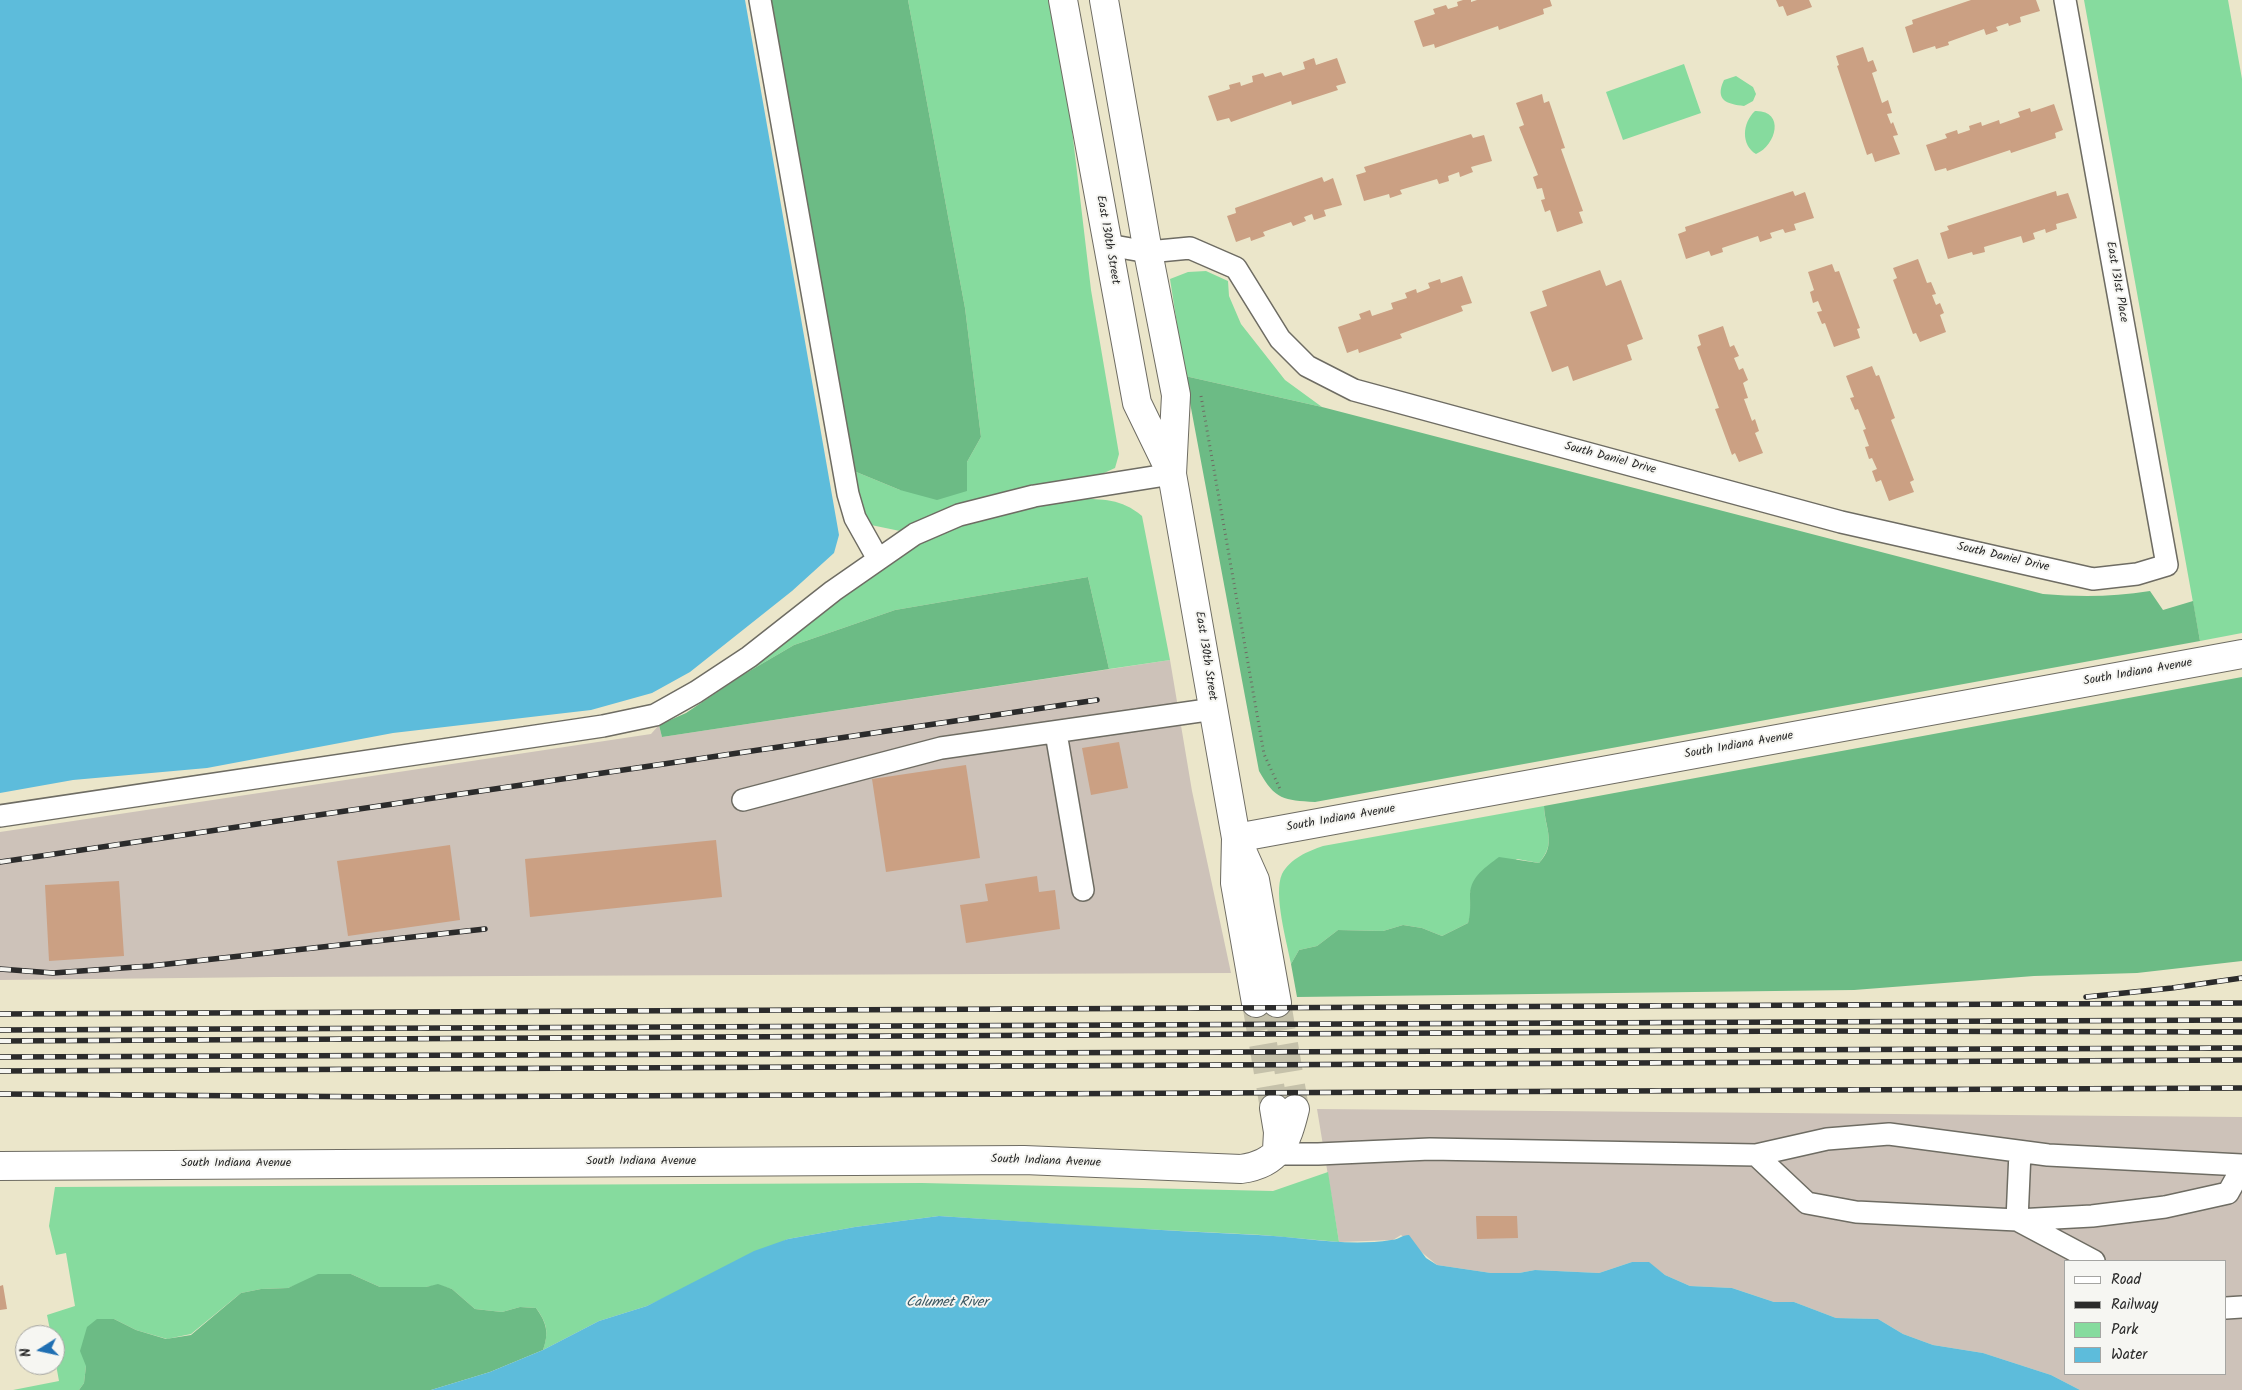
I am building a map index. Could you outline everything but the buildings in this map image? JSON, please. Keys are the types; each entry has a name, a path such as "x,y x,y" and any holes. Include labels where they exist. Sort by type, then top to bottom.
{"main road":[{"name":"East 130th Street","path":"1063,0 1137,403 1172,474"},
{"name":"East 130th Street","path":"1104,0 1148,252 1176,395 1172,474 1236,838 1255,880 1266,1003"},
{"name":"South Indiana Avenue","path":"1236,838 2242,654"},
{"path":"1276,1154 1289,1135 1285,1109"},
{"name":"South Indiana Avenue","path":"0,1166 1004,1160 1242,1170 1267,1162 1276,1154"}],"street":[{"path":"760,0 848,494 855,518 878,559"},
{"name":"East 131st Place","path":"2065,0 2167,565"},
{"name":"South Daniel Drive","path":"1108,245 1148,252 1190,248 1236,268 1280,340 1307,366 1354,390 1841,522 2093,579 2136,574 2167,565"},
{"path":"0,816 603,726 655,715 749,657 878,559 916,534 958,516 1034,496 1172,474"},
{"path":"743,800 940,748 1214,709"},
{"path":"1056,733 1084,890"},
{"path":"1276,1154 1430,1149 1756,1155 1827,1139 1889,1134 2048,1155 2242,1167 2235,1196 2092,1216 2017,1220 1856,1212 1807,1203 1756,1155"},
{"path":"2017,1220 2020,1152"},
{"path":"2017,1220 2092,1260"},
{"path":"2227,1308 2242,1307"}],"path":[{"path":"1201,395 1264,754 1280,789"}],"shaded area":[{"path":"1170,660 1192,791 1231,973 0,980 0,832 651,734 659,725 662,737"},
{"path":"1317,1109 2242,1117 2242,1390 2080,1390 2051,1375 1983,1353 1933,1345 1903,1334 1878,1319 1836,1318 1794,1302 1774,1302 1732,1288 1690,1286 1665,1275 1648,1262 1632,1262 1599,1273 1535,1270 1519,1273 1491,1273 1437,1265 1401,1235 1393,1240 1339,1242"}],"green space":[{"path":"767,0 908,0 965,308 981,437 967,462 967,491 937,500 900,490 849,469"},
{"path":"908,0 1052,0 1068,96 1091,290 1119,454 1115,468 1093,478 990,495 929,516 900,531 871,525 855,504 849,469 900,490 967,491 967,462 981,437 965,308"},
{"path":"2084,0 2228,0 2242,79 2242,633 2200,641"},
{"path":"1684,64 1701,113 1623,140 1606,92"},
{"path":"1736,76 1753,87 1756,94 1753,101 1744,106 1728,102 1722,97 1721,87 1724,80"},
{"path":"1755,111 1765,112 1771,116 1775,129 1769,143 1756,154 1748,145 1745,134 1748,122"},
{"path":"1206,271 1228,281 1229,296 1241,324 1285,380 1322,407 1185,376 1170,279 1188,272"},
{"path":"1185,376 1322,407 2043,594 2096,596 2150,591 2163,610 2193,601 2200,641 1315,802 1288,799 1281,797 1270,788 1259,771"},
{"path":"1077,498 1119,503 1142,516 1170,660 1109,669 1088,577 895,610 794,645 741,676 843,595 893,560 935,535 984,517"},
{"path":"1088,577 1109,669 662,737 659,725 686,713 741,676 794,645 895,610"},
{"path":"2242,677 2242,961 2137,973 2034,976 1854,990 1297,997 1291,964 1299,950 1317,946 1338,930 1383,931 1403,925 1422,928 1442,936 1468,923 1471,888 1476,877 1484,868 1499,857 1539,863 1544,856 1548,849 1549,836 1544,806"},
{"path":"1544,806 1549,842 1544,856 1539,863 1517,859 1470,892 1471,913 1468,923 1442,936 1422,928 1403,925 1383,931 1338,930 1317,946 1299,950 1291,964 1279,893 1282,874 1300,856 1323,846"},
{"path":"1328,1172 1339,1242 1262,1235 939,1216 855,1227 788,1239 647,1306 599,1321 543,1350 546,1328 543,1318 536,1308 520,1307 502,1312 475,1309 452,1289 438,1285 426,1287 380,1287 351,1274 301,1283 288,1288 261,1289 241,1293 191,1334 167,1339 136,1330 114,1319 86,1366 84,1383 79,1390 13,1390 59,1381 58,1375 65,1375 65,1325 49,1325 47,1315 75,1306 66,1253 56,1255 49,1226 55,1187 922,1183 1273,1191"},
{"path":"318,1274 351,1274 380,1287 426,1287 438,1284 452,1289 475,1309 502,1312 520,1307 536,1308 546,1328 543,1350 490,1372 431,1390 79,1390 84,1383 86,1366 80,1351 87,1327 97,1319 114,1319 136,1330 166,1339 191,1335 241,1293 261,1289 288,1288"}],"water":[{"path":"0,0 745,0 839,535 834,553 792,591 690,672 652,693 591,710 393,733 207,768 73,780 0,793"},
{"name":"Calumet River","path":"939,1216 1258,1235 1341,1242 1374,1242 1393,1240 1409,1235 1426,1258 1437,1265 1491,1273 1519,1273 1535,1270 1599,1273 1632,1262 1649,1262 1665,1275 1690,1286 1732,1288 1774,1302 1794,1302 1836,1318 1878,1319 1903,1334 1933,1345 1983,1353 2051,1375 2080,1390 431,1390 490,1372 543,1350 599,1321 647,1306 754,1251 788,1239 855,1227"}],"tunnel":[{"path":"1256,1003 1274,1108"},
{"path":"1277,1003 1295,1109"}],"railway":[{"path":"0,862 1097,700"},
{"path":"0,969 53,973 150,966 485,929"},
{"path":"2086,997 2242,978"},
{"path":"0,1014 2242,1003"},
{"path":"0,1030 2242,1020"},
{"path":"0,1041 1808,1031 2242,1032"},
{"path":"0,1057 2242,1048"},
{"path":"0,1071 2242,1060"},
{"path":"0,1094 397,1097 2242,1088"}]}
